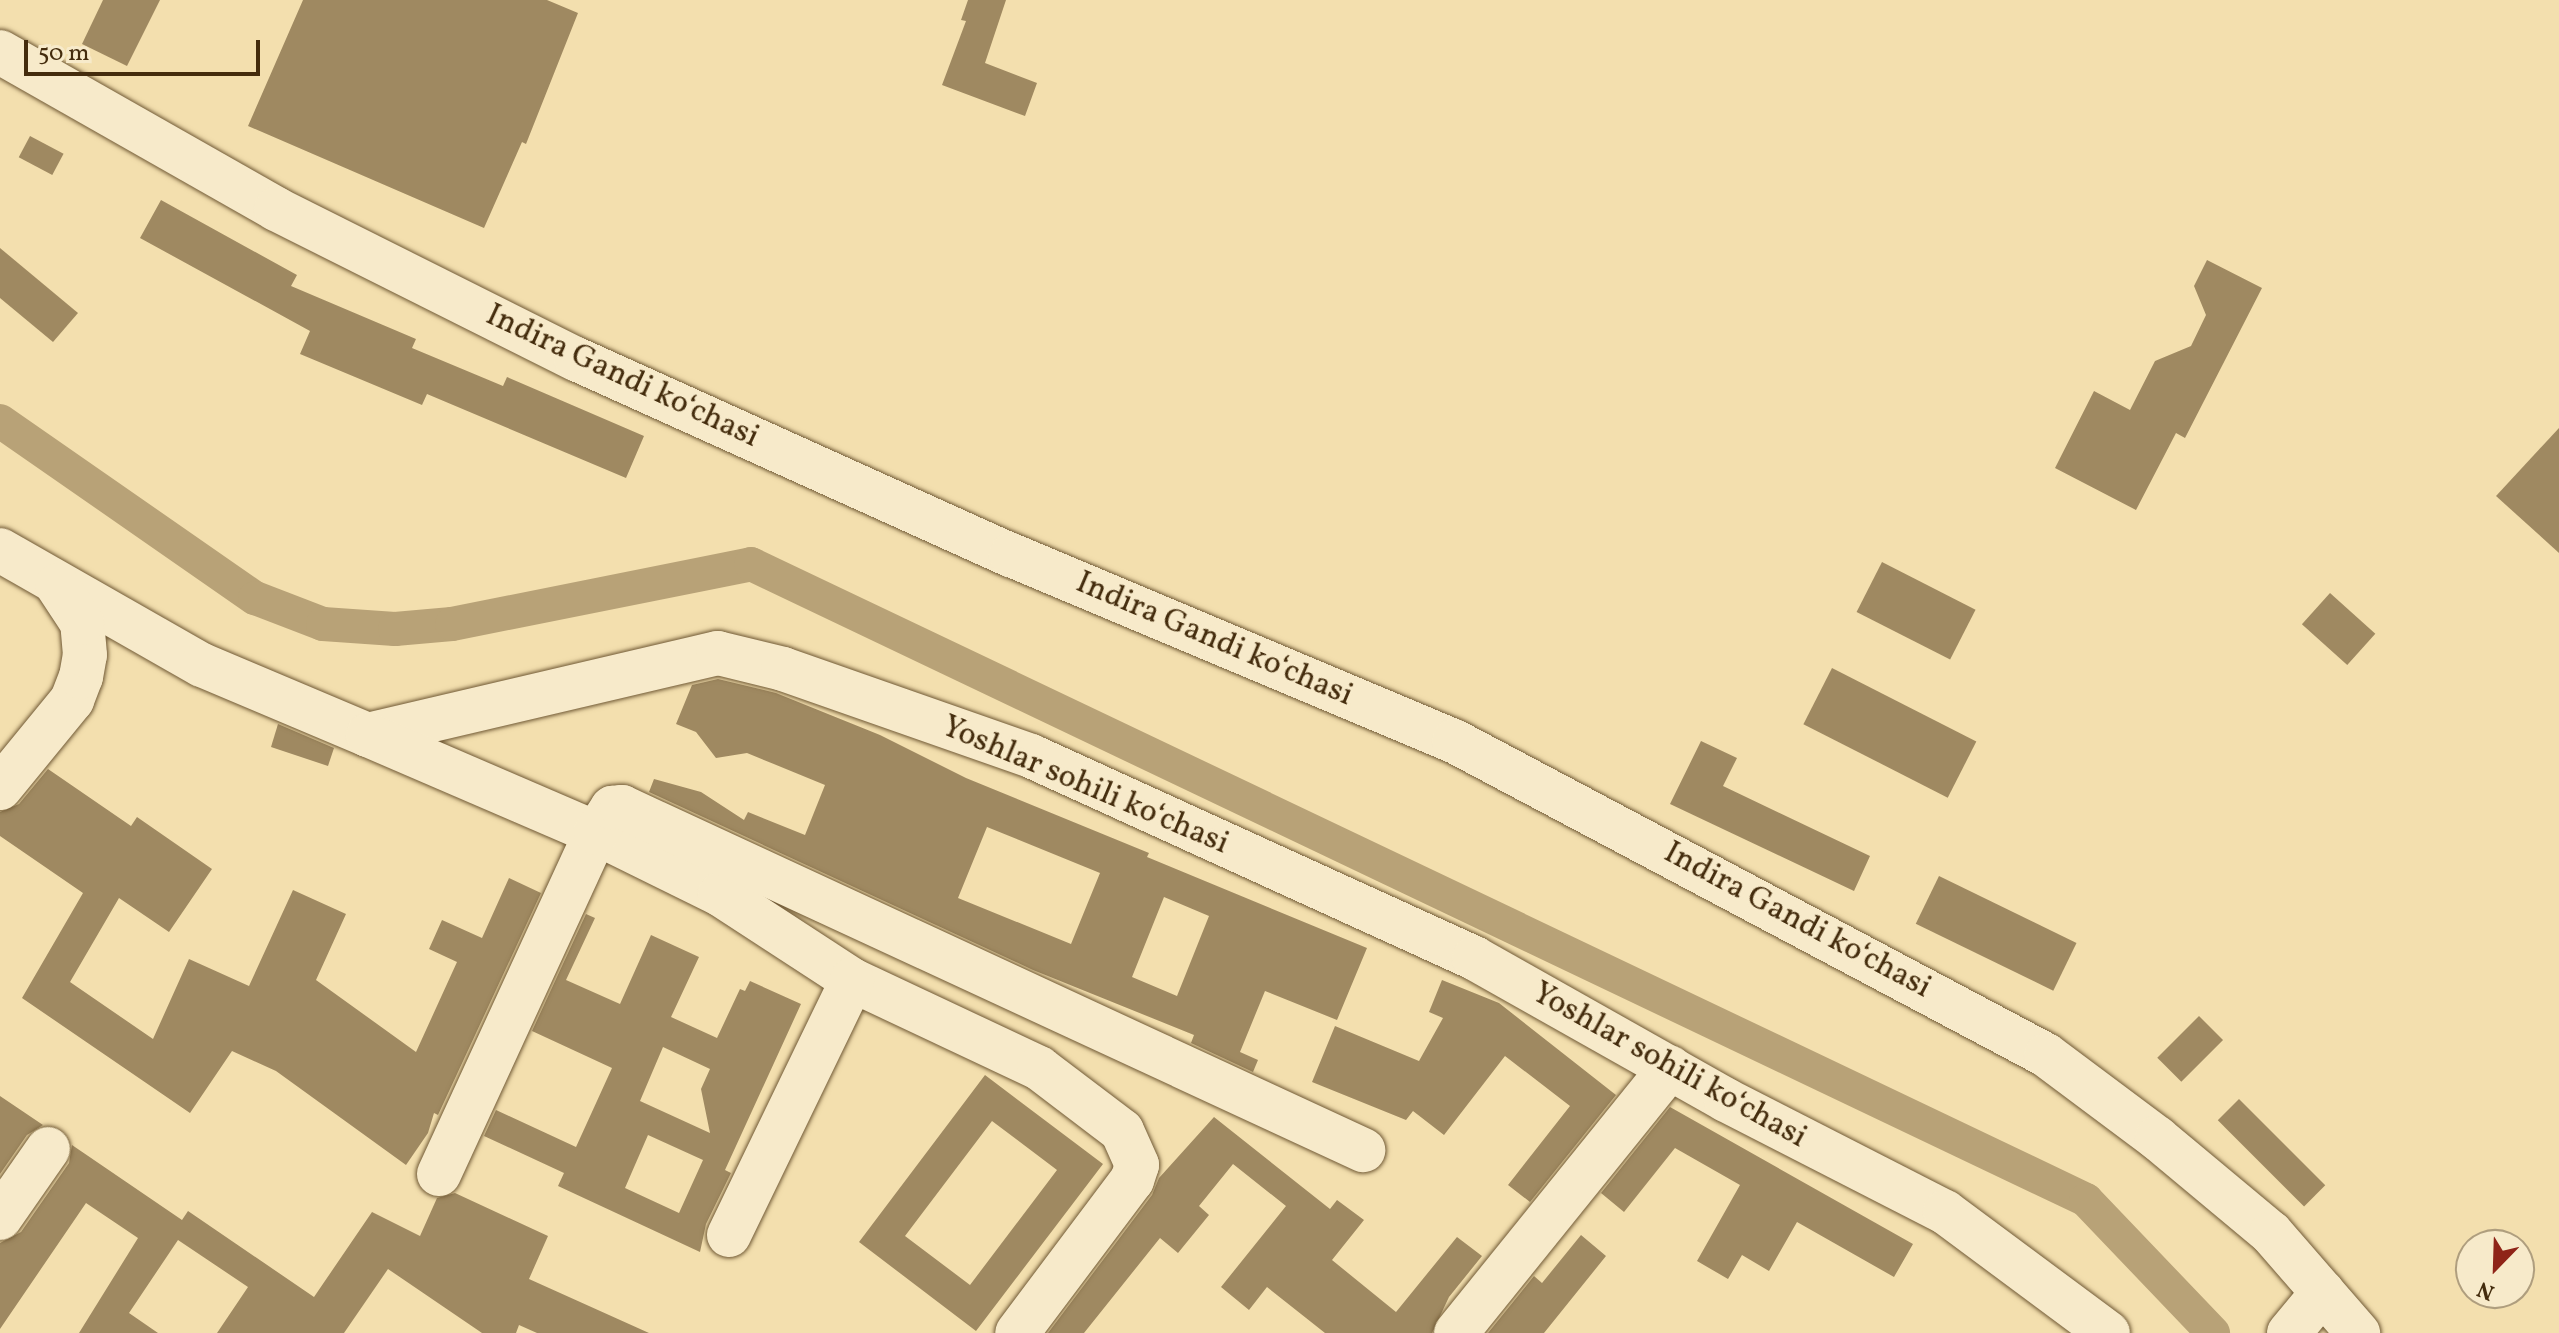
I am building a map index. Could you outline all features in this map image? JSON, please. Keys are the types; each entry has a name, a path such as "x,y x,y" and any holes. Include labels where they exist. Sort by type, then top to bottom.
{"street":[{"name":"Indira Gandi koʻchasi","path":"0,52 276,209 576,359 1011,555 1454,741 1598,813 2046,1055 2157,1138 2271,1233 2358,1333"},
{"path":"0,550 202,665 596,833 720,894 852,980 1039,1068 1122,1131 1137,1165 1132,1180 1017,1333"},
{"path":"0,788 72,700 81,677 85,655 82,623 57,585"},
{"name":"Yoshlar sohili koʻchasi","path":"368,735 718,653 750,660 1031,756 1474,958 1670,1068 1945,1212 2108,1333"},
{"path":"439,1174 596,833 612,808 622,807 1363,1150"},
{"path":"729,1235 852,980"},
{"path":"1456,1333 1670,1068"},
{"path":"0,1218 48,1149"},
{"path":"2292,1329 2323,1292"}],"building":[{"path":"103,0 160,0 127,66 82,44"},
{"path":"303,0 547,0 578,13 526,144 522,142 484,228 248,126"},
{"path":"968,0 1006,0 985,63 1037,83 1025,116 942,85 966,21 961,20"},
{"path":"30,136 64,154 52,175 19,157"},
{"path":"161,200 297,275 291,286 416,339 412,348 503,386 507,377 644,436 626,478 427,394 422,405 300,354 310,331 140,238"},
{"path":"0,248 78,313 53,342 0,298"},
{"path":"2207,260 2262,288 2185,438 2176,433 2136,510 2055,468 2094,391 2130,410 2155,361 2191,346 2206,315 2194,286"},
{"path":"2559,428 2559,553 2496,496"},
{"path":"1882,562 1976,610 1950,660 1857,612"},
{"path":"2330,593 2375,634 2347,665 2302,624"},
{"path":"1832,668 1976,742 1948,798 1803,724"},
{"path":"718,679 776,693 880,735 966,778 1149,853 1147,857 1367,948 1337,1020 1265,991 1240,1052 1258,1060 1253,1072 1191,1043 1194,1035 1033,970 649,792 654,779 701,792 744,820 748,812 805,835 825,785 747,753 716,758 696,732 676,724 692,685","holes":["987,827 1100,873 1071,944 958,898","1164,897 1209,916 1177,996 1132,977"]},
{"path":"278,724 334,748 328,766 271,747"},
{"path":"1701,741 1737,758 1723,786 1870,856 1854,891 1670,804"},
{"path":"48,769 131,826 137,817 212,869 169,932 119,898 70,982 153,1039 189,959 249,986 293,890 346,914 316,980 416,1052 457,962 429,949 442,920 482,938 509,878 541,893 438,1115 434,1113 428,1133 406,1165 276,1071 232,1051 190,1113 22,998 83,893 0,836 0,812 19,804"},
{"path":"1939,876 2077,943 2053,991 1916,924"},
{"path":"586,914 595,918 566,980 620,1004 651,935 699,957 671,1017 717,1038 740,989 745,991 750,981 801,1004 725,1170 731,1173 706,1224 700,1252 558,1186 564,1173 484,1136 496,1110 576,1147 612,1068 532,1031","holes":["663,1047 710,1069 701,1089 710,1133 640,1101","648,1135 703,1160 679,1213 625,1188"]},
{"path":"1442,980 1499,1003 1616,1095 1530,1202 1508,1185 1570,1106 1505,1056 1444,1135 1413,1111 1406,1120 1312,1082 1335,1026 1419,1061 1443,1018 1429,1012"},
{"path":"2199,1016 2223,1040 2181,1082 2157,1058"},
{"path":"985,1075 1103,1164 976,1331 859,1242","holes":["992,1121 1057,1170 970,1285 905,1236"]},
{"path":"0,1096 43,1125 27,1135 0,1174"},
{"path":"2239,1099 2325,1185 2304,1206 2218,1120"},
{"path":"1670,1107 1913,1244 1894,1277 1797,1222 1769,1271 1742,1255 1728,1279 1697,1261 1740,1185 1675,1148 1624,1212 1601,1193"},
{"path":"1214,1117 1330,1209 1337,1200 1364,1220 1332,1260 1396,1312 1457,1237 1482,1256 1449,1297 1432,1333 1325,1333 1267,1287 1249,1310 1221,1287 1286,1206 1233,1164 1199,1206 1209,1215 1178,1253 1160,1238 1084,1333 1048,1333 1152,1195 1159,1178"},
{"path":"72,1145 182,1220 188,1211 314,1297 372,1212 420,1236 437,1198 455,1193 548,1236 529,1279 649,1333 537,1333 519,1325 516,1333 482,1333 388,1269 344,1333 217,1333 248,1287 178,1240 129,1313 158,1333 79,1333 138,1238 86,1203 0,1329 0,1243 21,1232 69,1163"},
{"path":"1581,1235 1606,1256 1544,1333 1488,1333 1534,1276 1542,1283"}],"waterway":[{"path":"0,421 255,598 323,624 395,629 452,624 751,564 2086,1200 2213,1333"}]}
